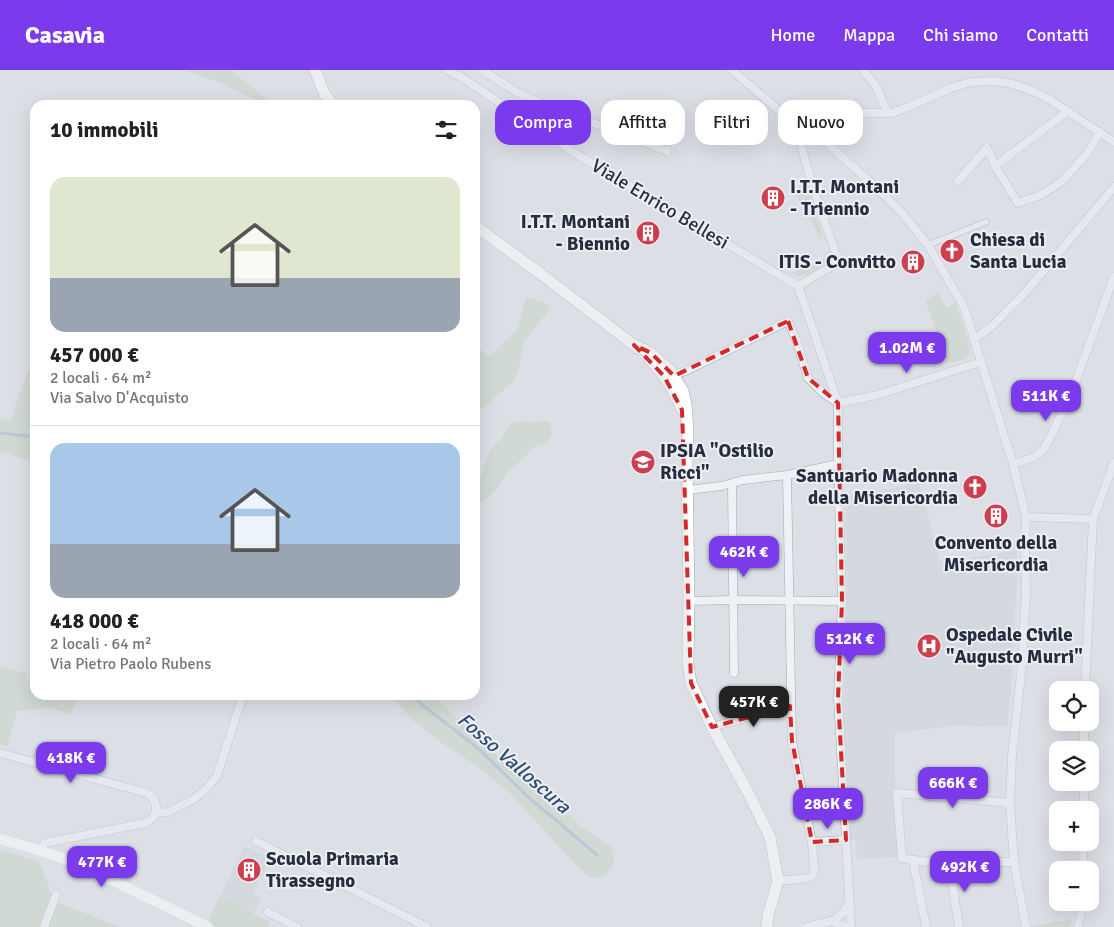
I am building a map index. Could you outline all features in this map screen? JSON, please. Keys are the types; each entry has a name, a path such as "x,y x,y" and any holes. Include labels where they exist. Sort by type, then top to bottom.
{"main road":[{"path":"315,70 328,100"},
{"path":"480,230 634,345 653,362 664,376 682,410 688,490 688,664 691,683 770,837 778,881 766,924"},
{"path":"634,345 651,353 665,365 674,375 683,391 688,432 687,461"},
{"path":"0,839 79,864 208,927"}],"street":[{"name":"Viale Enrico Bellesi","path":"447,70 461,73 573,152 798,286"},
{"path":"482,70 520,94 551,108 667,151"},
{"path":"732,70 778,110"},
{"path":"863,70 875,85 888,113"},
{"path":"863,113 888,113 910,106 951,88 971,82 993,81 1013,84 1049,99 1114,142"},
{"path":"995,166 1068,111"},
{"path":"958,182 987,148 995,166 1018,203 1041,195 1062,181 1086,156 1100,132"},
{"path":"801,145 821,214 839,262 798,286 838,403 842,601 838,698 851,927"},
{"path":"829,145 902,213 928,245 964,307 1013,464 1026,518 1026,592 1022,664 1012,756 1010,803 1014,862 1026,927"},
{"path":"974,339 991,327 1024,294 1114,187"},
{"path":"928,245 986,222"},
{"path":"1013,464 1034,457 1043,450 1050,438 1070,396 1114,277"},
{"path":"674,375 686,371 788,321 808,378 823,393 838,403 877,395 981,362"},
{"path":"1085,681 1093,520 1114,463"},
{"path":"688,490 732,484 743,480 787,475 838,464"},
{"path":"778,881 808,878 813,875 814,869 812,842 792,741 787,475"},
{"path":"732,484 734,673"},
{"path":"1026,518 1093,520"},
{"path":"689,601 842,601"},
{"path":"156,813 168,812 194,799 206,789 216,776 241,700"},
{"path":"712,727 790,706"},
{"path":"0,753 147,793 156,802 156,813 145,824 45,843 40,851"},
{"path":"1010,803 897,793 902,858 949,862 1014,862"},
{"path":"812,842 846,840"},
{"path":"256,842 426,927"},
{"path":"913,860 926,927"},
{"path":"949,862 959,927"},
{"path":"44,927 56,895"},
{"path":"807,927 832,921 843,913 849,902"},
{"path":"1078,927 1081,911"},
{"path":"268,912 297,927"},
{"path":"832,921 845,927"}],"highlighted area":[{"path":"788,321 808,378 838,403 842,601 838,698 846,840 812,842 792,741 790,706 712,727 691,683 682,410 664,376 634,345 651,353 674,376"}],"shaded area":[{"name":"Ospedale Civile \"Augusto Murri\"","path":"919,481 940,563 1017,550 1011,689 1007,726 977,727 958,725 895,733 898,857 857,859 856,840 849,840 843,725 847,602 846,496 887,490"},
{"path":"244,846 270,858 253,894 261,898 254,913 221,895"}],"green space":[{"path":"185,70 230,70 267,99 256,100 220,83"},
{"path":"804,192 810,196 823,238 821,239 796,195"},
{"path":"829,256 818,269 809,274 801,276 792,273"},
{"path":"937,293 948,308 956,302 970,348 965,359 947,364 926,301"},
{"path":"526,297 546,303 550,309 524,341 519,368 514,381 480,411 480,349 489,357 518,328"},
{"path":"30,368 30,461 0,451 0,419 10,421"},
{"path":"519,421 550,422 552,435 547,442 535,446 509,471 496,490 480,505 480,478 489,453 511,423"},
{"path":"0,666 27,674 26,679 30,681 30,700 76,701 71,715 51,708 17,711 7,746 0,744"},
{"path":"394,700 437,700 519,776 535,785 547,796 554,806 610,846 615,861 608,872 600,877 590,878 511,794 477,766 442,743 410,718"},
{"path":"0,850 39,861 54,901 120,927 0,927"},
{"path":"220,895 269,922 269,927 217,927 208,922"},
{"path":"1072,919 1069,927 1031,926"}],"waterway":[{"name":"Fosso Valloscura","path":"0,433 30,436"},
{"name":"Fosso Valloscura","path":"416,700 480,750 526,795 597,855"}],"place":[{"name":"I.T.T. Montani - Triennio","path":"773,198"},
{"name":"I.T.T. Montani - Biennio","path":"648,233"},
{"name":"Chiesa di Santa Lucia","path":"952,251"},
{"name":"ITIS - Convitto","path":"913,262"},
{"name":"IPSIA \"Ostilio Ricci\"","path":"643,462"},
{"name":"Santuario Madonna della Misericordia","path":"975,487"},
{"name":"Convento della Misericordia","path":"996,516"},
{"name":"Ospedale Civile \"Augusto Murri\"","path":"929,646"},
{"name":"Scuola Primaria Tirassegno","path":"249,870"}]}
